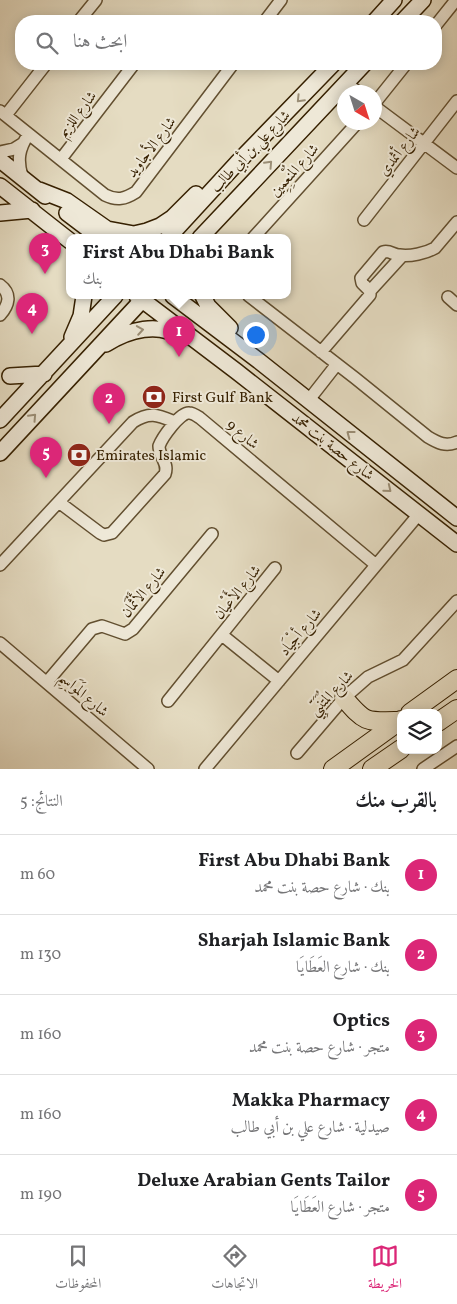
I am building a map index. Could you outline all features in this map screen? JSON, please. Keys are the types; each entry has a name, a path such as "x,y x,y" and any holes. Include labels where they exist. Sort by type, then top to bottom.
{"main road":[{"path":"380,15 394,0"},
{"path":"409,15 423,0"},
{"name":"شارع علي بن أبي طالب","path":"172,234 328,70"},
{"name":"شارع علي بن أبي طالب","path":"354,85 361,70"},
{"name":"شارع علي بن أبي طالب","path":"204,234 251,183 337,102"},
{"path":"0,160 95,234"},
{"path":"39,190 67,201 107,229 134,234 148,232 172,218 212,178 237,164"},
{"path":"215,234 241,204 251,183"},
{"path":"0,186 66,238"},
{"path":"0,213 32,210"},
{"path":"32,210 45,230 66,248"},
{"path":"68,347 81,316 84,299"},
{"path":"0,420 112,299"},
{"path":"0,453 139,299"},
{"name":"شارع حصة بنت محمد","path":"144,299 457,544"},
{"name":"شارع حصة بنت محمد","path":"177,299 259,361 457,518"},
{"path":"204,299 218,318 252,348 259,361"},
{"path":"48,401 106,343 122,335 142,329 160,329 174,333 208,357 225,364"},
{"path":"10,376 44,374"},
{"path":"438,692 446,678 457,667"},
{"path":"415,709 457,679"},
{"path":"341,701 365,720 374,722 397,719"},
{"path":"341,701 358,728 355,753"},
{"path":"442,719 457,709"},
{"path":"333,769 397,722"},
{"path":"372,769 397,752"}],"street":[{"path":"84,15 96,0"},
{"path":"270,15 281,0"},
{"path":"442,18 456,0"},
{"path":"3,113 41,70"},
{"name":"شارع اللزيم","path":"61,159 129,70"},
{"name":"شارع الأجاويد","path":"3,113 25,140 61,159 105,195 117,199 129,197 136,192 228,70"},
{"path":"382,95 401,70"},
{"name":"شارع أثمدي","path":"364,220 457,101"},
{"path":"382,111 457,168"},
{"name":"شارع المُنْعِمِين","path":"257,234 351,130"},
{"path":"0,152 14,149 25,140"},
{"path":"22,176 18,160 25,140"},
{"path":"370,291 362,283 361,278 382,254 386,251 402,256 426,252 436,248 457,222"},
{"path":"321,352 366,299 370,291 402,256"},
{"path":"0,316 7,307 8,296 3,287"},
{"path":"448,297 457,304"},
{"path":"253,299 338,364 428,437 440,444 448,445 457,442"},
{"path":"308,401 338,364"},
{"name":"شارع 9","path":"176,422 186,413 200,418 376,565"},
{"path":"0,565 134,422 145,415 156,415 176,422 159,446 160,454 166,464 165,474 112,534 104,535 100,533 60,502"},
{"name":"شارع أجْيَاد","path":"205,769 419,514"},
{"name":"شارع الأَثْمَان","path":"47,682 92,629 102,626 120,633 130,632 212,534"},
{"name":"شارع الأَعْيان","path":"168,701 275,568"},
{"name":"شارع المُتَنَبِّي","path":"297,753 341,701 360,682 403,660 457,601"},
{"name":"شارع الأَعْيان","path":"222,635 279,681"},
{"name":"شارع المَوَاسِم","path":"0,644 148,769"},
{"path":"423,769 457,746"}],"place":[{"name":"Optics","path":"45,274"},
{"name":"Makka Pharmacy","path":"32,334"},
{"name":"First Abu Dhabi Bank","path":"179,357"},
{"name":"First Gulf Bank","path":"154,397"},
{"name":"Sharjah Islamic Bank","path":"109,424"},
{"name":"Emirates Islamic","path":"79,455"},
{"name":"Deluxe Arabian Gents Tailor","path":"46,478"}]}
